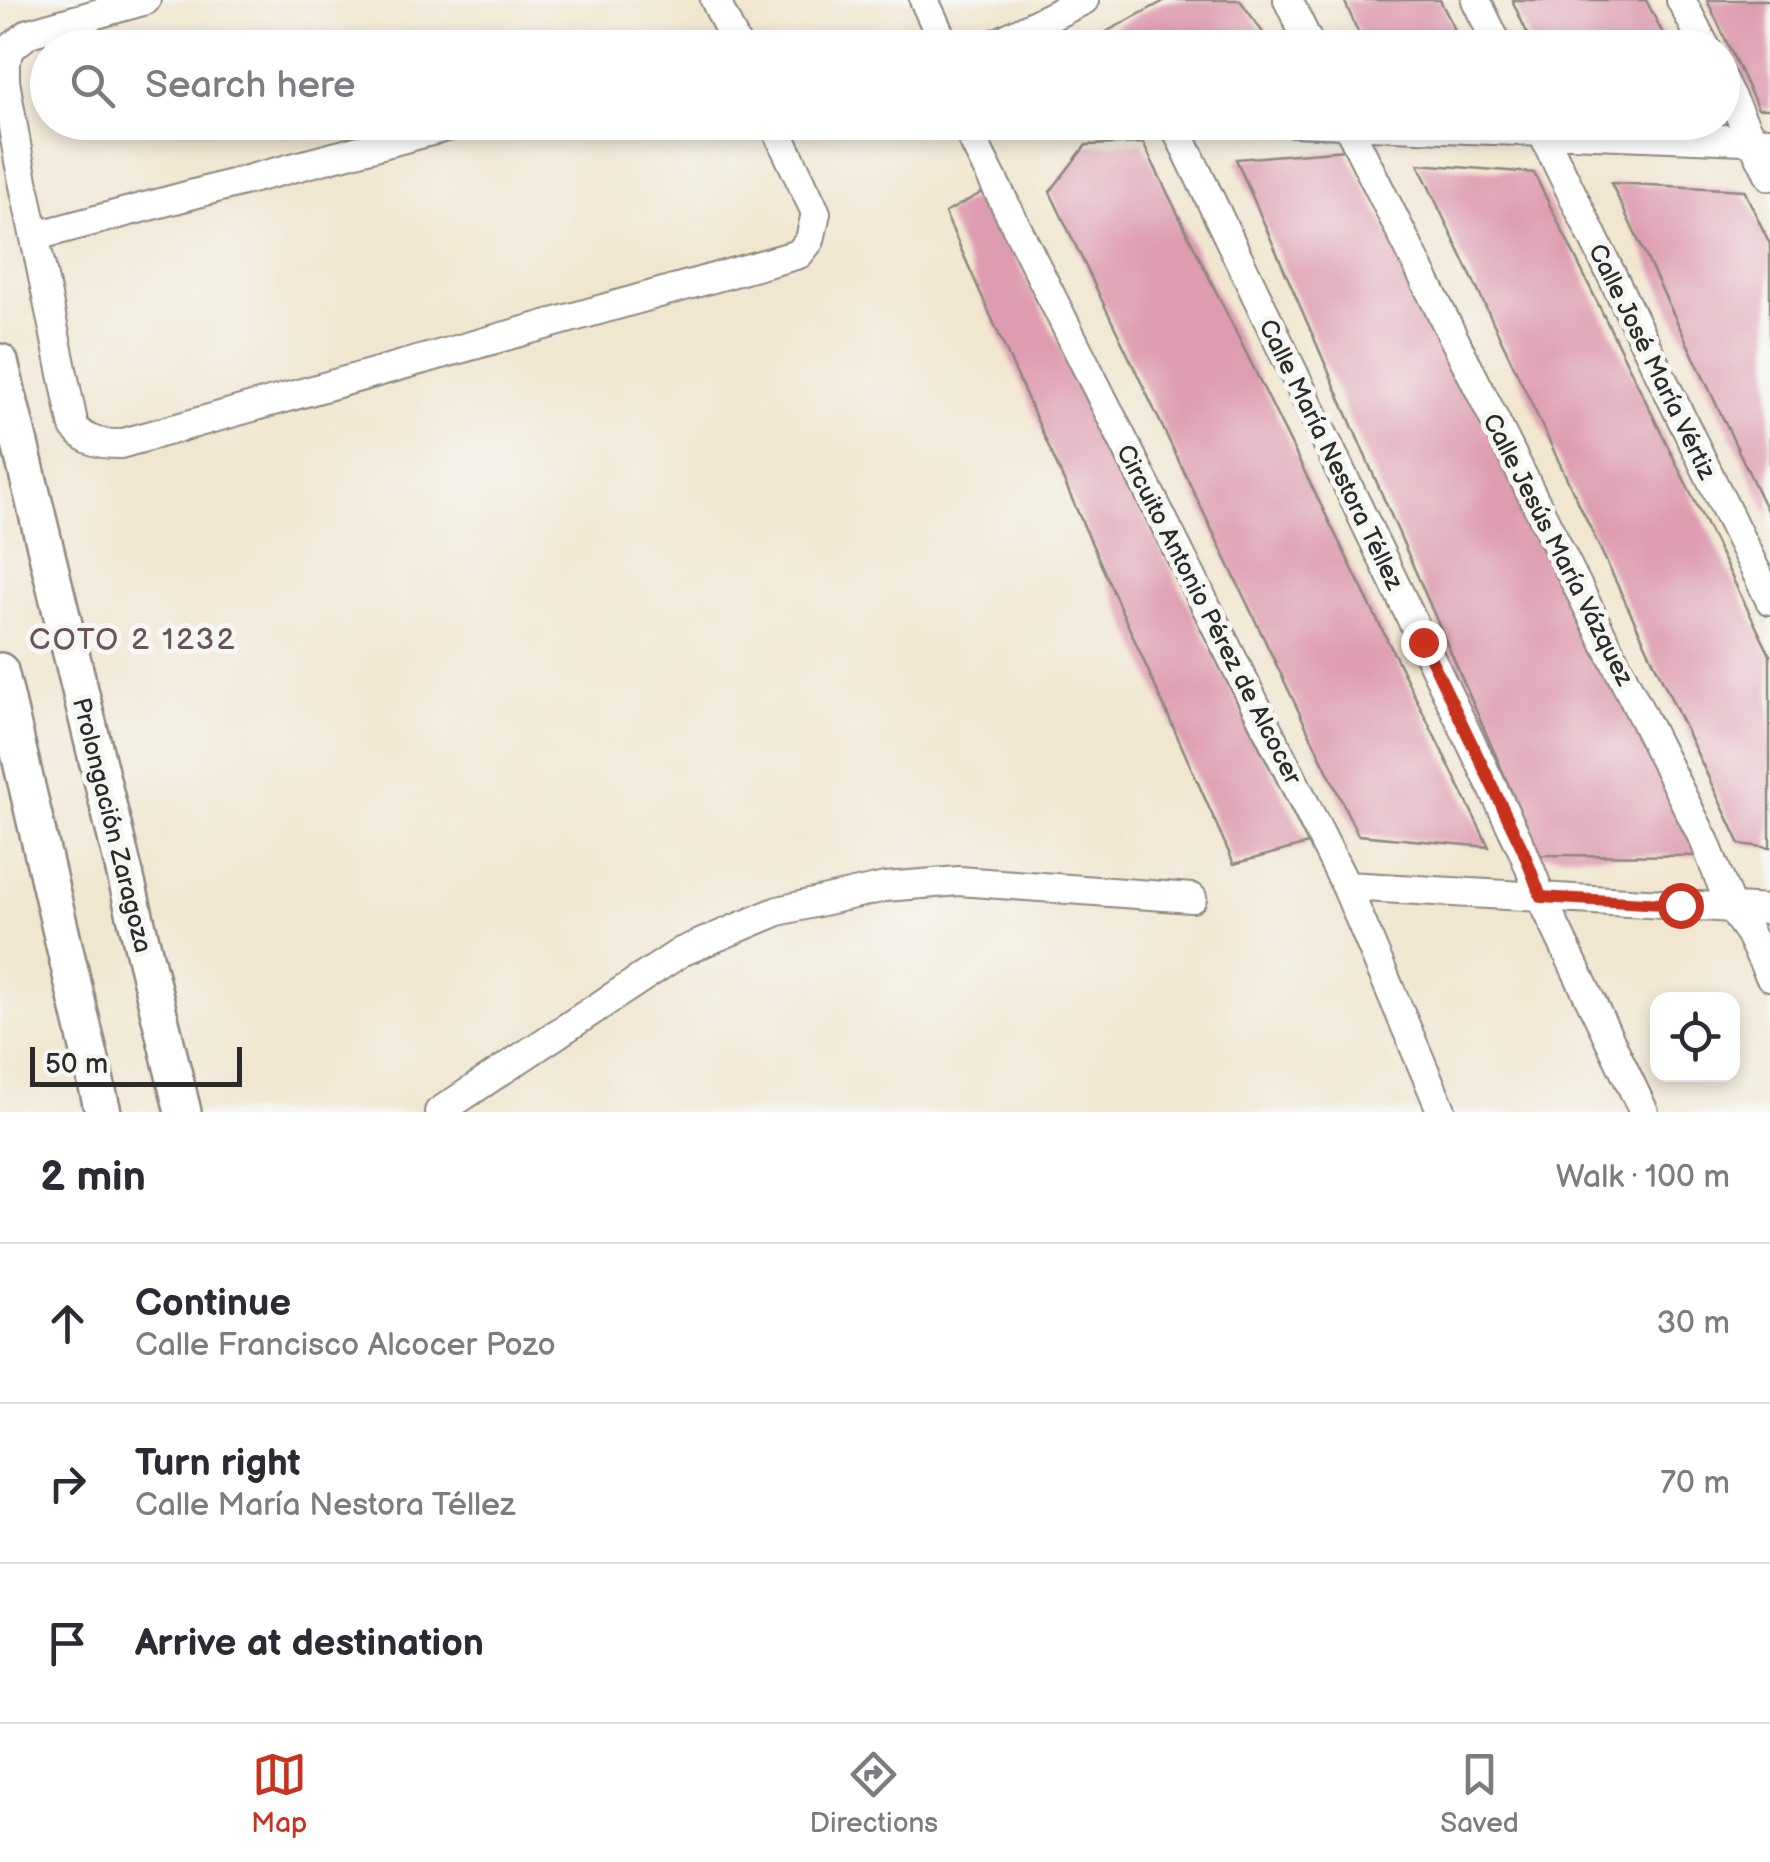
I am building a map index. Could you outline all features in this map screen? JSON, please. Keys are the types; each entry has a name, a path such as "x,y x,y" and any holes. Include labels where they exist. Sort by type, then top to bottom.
{"street":[{"path":"36,30 146,0"},
{"path":"715,0 729,30"},
{"path":"924,0 938,30"},
{"path":"1024,30 1084,0"},
{"path":"1288,0 1302,30"},
{"path":"1476,0 1490,30"},
{"path":"1682,0 1697,30"},
{"path":"30,32 12,47 5,62 10,163 36,236 74,427 83,437 99,444 120,444 799,254 810,240 816,213 782,140"},
{"path":"1740,107 1762,140 1770,176"},
{"path":"36,236 397,140"},
{"name":"Circuito Antonio Pérez de Alcocer","path":"973,140 1346,886 1442,1112"},
{"name":"Calle María Nestora Téllez","path":"1181,140 1523,850 1541,897 1644,1112"},
{"name":"Calle Jesús María Vázquez","path":"1355,140 1705,842 1731,908 1749,933 1770,976"},
{"name":"Calle José María Vértiz","path":"1546,140 1770,600"},
{"name":"Prolongación Zaragoza","path":"0,362 183,1112"},
{"path":"0,670 103,1112"},
{"path":"438,1112 680,952 778,910 885,888 958,881 1192,898"},
{"path":"1346,886 1770,910"}],"building":[{"path":"1166,0 1240,0 1261,30 1110,30"},
{"path":"1344,0 1440,0 1455,30 1357,30"},
{"path":"1512,0 1646,0 1661,30 1526,30"},
{"path":"1707,0 1770,0 1770,109 1758,109 1740,71 1740,30 1721,30"},
{"path":"1143,143 1489,847 1358,835 1050,192 1086,145"},
{"path":"1346,150 1709,856 1539,855 1236,159"},
{"path":"1418,164 1534,173 1770,655 1770,848 1740,844"},
{"path":"1611,183 1744,190 1770,244 1770,517"},
{"path":"983,192 1308,844 1234,864 945,213"}],"district":[{"name":"COTO 2 1232","path":"133,639"}],"route":[{"path":"1423,642 1523,850 1541,897 1680,905"}]}
